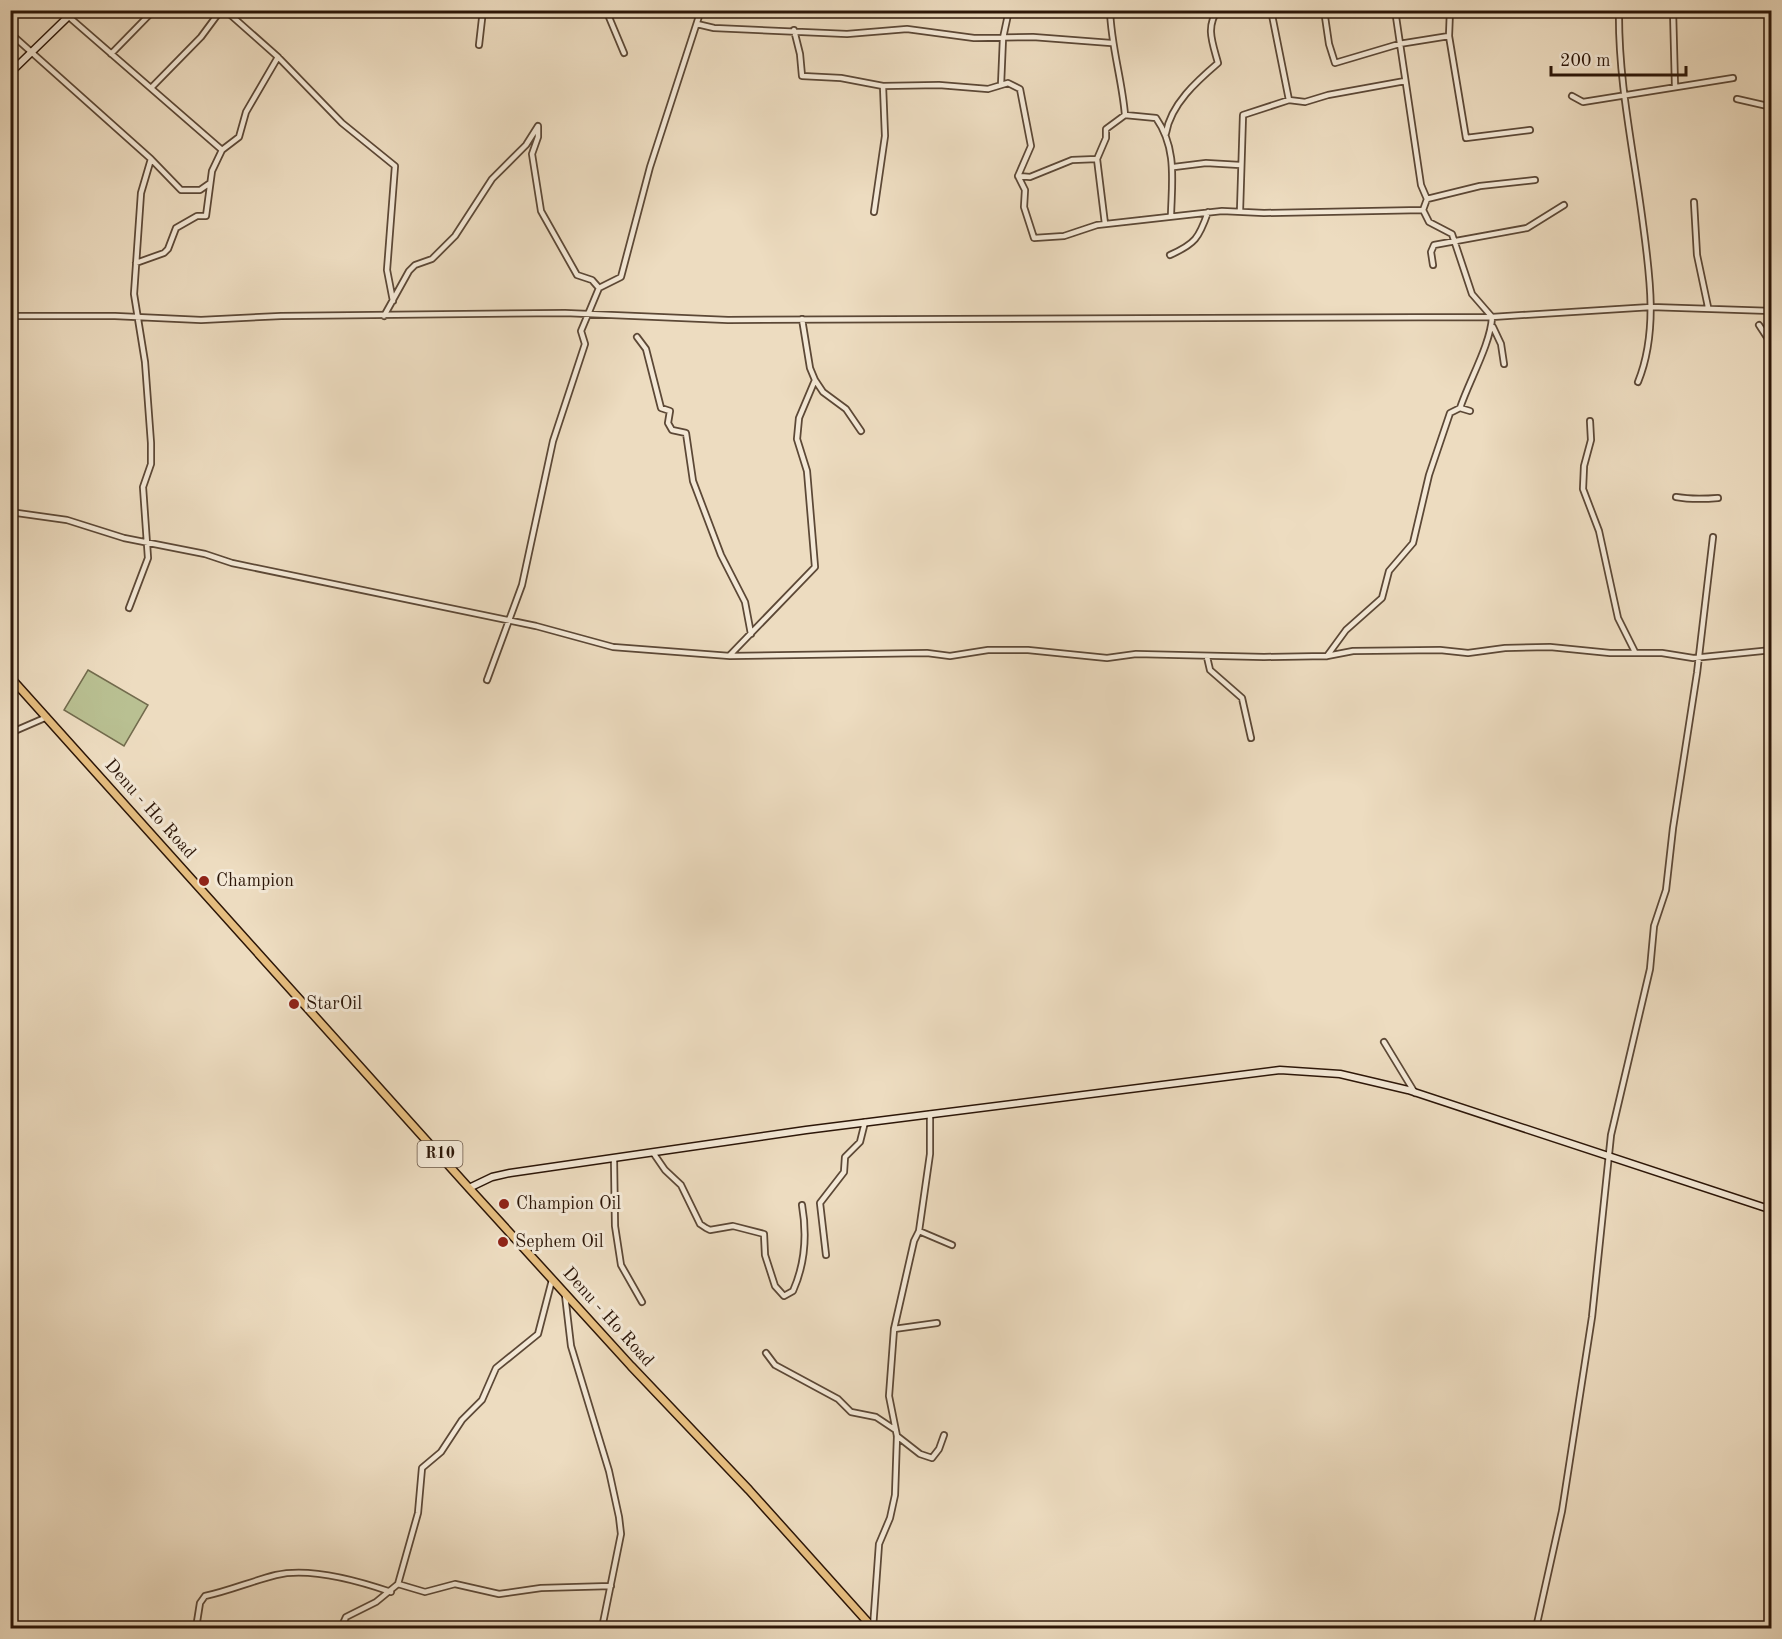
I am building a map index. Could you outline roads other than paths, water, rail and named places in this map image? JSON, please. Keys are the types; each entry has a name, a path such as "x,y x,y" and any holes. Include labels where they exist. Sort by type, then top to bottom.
{"main road":[{"name":"Denu - Ho Road","path":"10,676 469,1188 749,1490 873,1629"}],"street":[{"path":"61,10 222,150"},
{"path":"10,72 75,10"},
{"path":"111,54 154,10"},
{"path":"151,88 201,37 223,10 278,57 342,123 395,166 387,270 393,301"},
{"path":"479,45 483,10"},
{"path":"606,10 624,53"},
{"path":"487,680 522,585 553,441 585,344 581,331 599,288 621,277 650,167 701,10"},
{"path":"1000,85 1003,38 1009,10"},
{"path":"1110,10 1111,43 1122,80 1125,116"},
{"path":"1166,133 1186,93 1218,63 1210,35 1211,20 1218,10"},
{"path":"1271,10 1288,100"},
{"path":"1324,10 1329,44 1335,63 1399,44 1449,36"},
{"path":"1327,656 1346,630 1382,598 1389,570 1413,543 1429,475 1450,414 1460,408 1492,324 1492,317 1472,294 1457,242 1452,234 1429,222 1423,210 1427,199 1421,185 1395,10"},
{"path":"1449,10 1449,36 1466,138 1530,130"},
{"path":"1619,10 1618,54 1626,94 1649,270 1651,306 1645,366 1638,382"},
{"path":"1672,10 1675,86"},
{"path":"697,24 714,28 847,34 907,29 1003,38 1034,37 1111,43"},
{"path":"794,30 801,54 802,76 841,78 884,86 939,85 988,89 1008,82 1020,89 1031,146 1018,176"},
{"path":"10,33 53,69 66,86 151,159 181,190 200,190 210,183"},
{"path":"136,263 168,249 176,228 196,216 206,216 212,171 222,150 239,137 246,112 278,57"},
{"path":"1572,96 1582,102 1733,78"},
{"path":"1240,211 1243,116 1288,100 1305,102 1328,94 1405,81"},
{"path":"874,212 885,136 884,86"},
{"path":"1737,99 1772,107"},
{"path":"1105,224 1097,159 1106,138 1106,129 1118,123 1125,116 1156,118 1166,133 1173,167 1170,215"},
{"path":"383,316 409,271 415,265 432,259 455,236 492,179 526,145 538,126 538,137 532,154 541,211 577,274 592,280 599,288"},
{"path":"129,608 148,558 143,487 151,464 151,443 145,362 134,294 141,192 151,159"},
{"path":"1018,176 1030,177 1072,160 1097,159"},
{"path":"1173,167 1206,163 1240,165"},
{"path":"1018,176 1025,189 1024,207 1034,238 1064,236 1105,224 1208,212 1423,210"},
{"path":"1427,199 1480,186 1535,180"},
{"path":"1694,202 1697,255 1707,307"},
{"path":"1433,265 1431,252 1434,245 1527,228 1564,205"},
{"path":"1170,255 1191,246 1202,230 1208,212"},
{"path":"10,316 201,320 281,316 587,315 728,320 1492,317 1651,306 1772,311"},
{"path":"802,319 810,368 815,380 823,392 846,409 861,431"},
{"path":"1492,324 1501,344 1504,364"},
{"path":"1759,325 1772,345"},
{"path":"637,337 646,349 661,408 670,411 668,423 672,430 686,433 693,481 731,578 736,580 745,602 752,634"},
{"path":"730,656 815,567 807,471 797,439 799,418 815,380"},
{"path":"1460,408 1470,411"},
{"path":"1590,421 1591,440 1584,466 1583,489 1587,505 1599,531 1617,618 1635,652"},
{"path":"1676,496 1686,499 1695,496 1718,498"},
{"path":"10,512 67,520 146,543 509,620 613,647 730,656 927,654 950,656 988,650 1028,650 1107,658 1136,654 1207,657 1327,656 1353,651 1440,650 1468,653 1505,648 1550,647 1610,654 1635,652 1698,657 1772,650"},
{"path":"1536,1629 1562,1511 1592,1317 1611,1136 1650,969 1654,926 1666,891 1672,828 1698,657 1713,537"},
{"path":"1207,657 1210,670 1242,698 1251,738"},
{"path":"10,733 47,717"},
{"path":"1384,1042 1415,1093"},
{"path":"469,1188 492,1177 510,1173 865,1122 1280,1070 1340,1074 1415,1093 1772,1210"},
{"path":"873,1629 879,1544 890,1518 896,1495 896,1433 889,1396 894,1329 914,1241 919,1230 930,1154 930,1114"},
{"path":"826,1255 820,1203 844,1172 845,1157 860,1142 865,1122"},
{"path":"654,1154 665,1170 681,1185 700,1224 710,1230 733,1226 764,1234 765,1255 775,1286 784,1296 793,1291 803,1265 805,1223 802,1205"},
{"path":"614,1159 615,1226 621,1264 642,1302"},
{"path":"919,1230 952,1245"},
{"path":"341,1629 346,1617 391,1592 398,1584 418,1513 422,1468 441,1452 462,1420 476,1409 489,1389 496,1368 538,1334 553,1278"},
{"path":"565,1292 571,1346 609,1471 621,1534 602,1629"},
{"path":"894,1329 937,1323"},
{"path":"766,1353 775,1365 838,1399 851,1412 876,1417 920,1454 932,1458 939,1449 944,1435"},
{"path":"196,1629 200,1603 205,1596 221,1594 278,1575 329,1576 360,1581 391,1592"},
{"path":"398,1584 424,1592 455,1584 499,1594 541,1588 611,1586"}],"place":[{"name":"Champion","path":"204,881"},
{"name":"StarOil","path":"294,1004"},
{"name":"Champion Oil","path":"504,1204"},
{"name":"Sephem Oil","path":"503,1242"}]}
